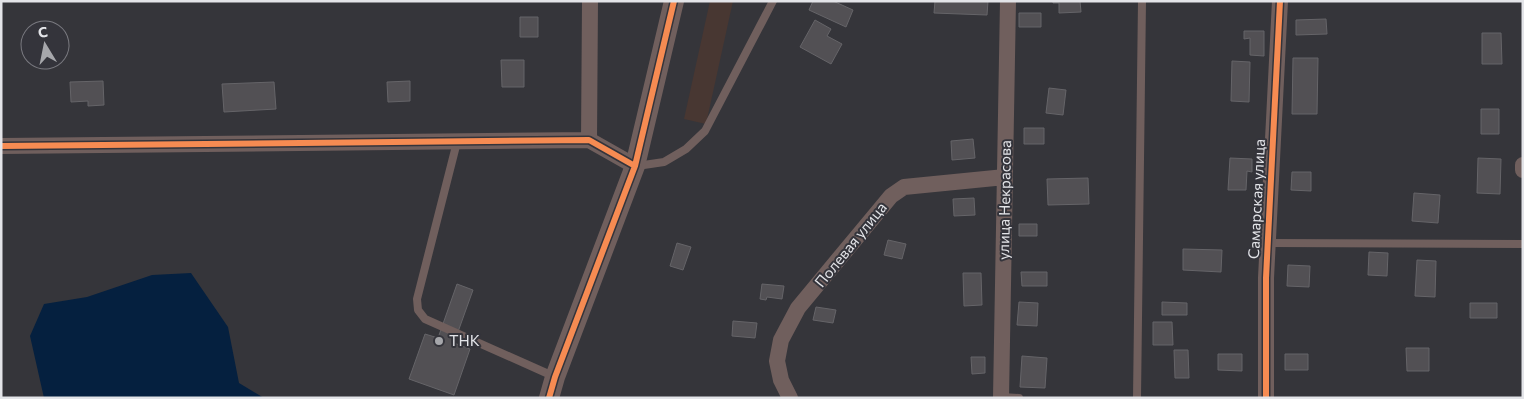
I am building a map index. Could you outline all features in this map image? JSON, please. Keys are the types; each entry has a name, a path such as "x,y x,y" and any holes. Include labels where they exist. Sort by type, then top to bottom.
{"street":[{"path":"589,140 590,1"},
{"path":"549,398 555,377 635,166 674,1"},
{"name":"улица Некрасова","path":"1001,397 1008,1"},
{"name":"Самарская улица","path":"1266,398 1266,278 1280,1"},
{"path":"1,146 589,140 635,166"},
{"name":"Полевая улица","path":"790,398 781,380 777,361 781,340 798,308 891,196 904,188 1005,177"}],"lane":[{"path":"635,166 664,162 686,149 705,132 773,1"},
{"path":"1137,398 1142,1"},
{"path":"456,142 417,299 418,310 425,319 555,377"},
{"path":"1268,243 1523,244"},
{"path":"1001,397 1019,398"}],"shaded area":[{"path":"710,1 733,1 706,124 684,119"}],"water":[{"path":"191,273 228,327 239,383 264,398 44,398 30,336 44,304 87,297 152,275"}],"building":[{"path":"813,1 833,1 853,10 846,27 809,10"},
{"path":"935,1 988,1 987,15 934,13"},
{"path":"1053,1 1080,1 1081,12 1059,13 1059,3 1053,3"},
{"path":"1019,13 1041,13 1041,27 1019,27"},
{"path":"520,17 538,17 538,37 520,37"},
{"path":"1326,19 1327,34 1296,35 1296,20"},
{"path":"815,20 831,29 827,36 842,44 831,64 800,47"},
{"path":"1244,31 1264,31 1264,56 1250,55 1250,38 1244,39"},
{"path":"1482,33 1501,33 1502,64 1482,64"},
{"path":"1293,58 1318,58 1317,114 1292,114"},
{"path":"501,60 524,60 524,87 502,87"},
{"path":"1232,61 1250,62 1249,102 1231,101"},
{"path":"103,81 104,105 88,106 88,101 71,102 70,82"},
{"path":"410,81 410,101 388,102 387,82"},
{"path":"274,82 276,109 224,112 222,84"},
{"path":"1049,88 1066,90 1063,115 1046,113"},
{"path":"1481,109 1499,109 1499,134 1481,134"},
{"path":"1024,128 1044,128 1044,144 1024,144"},
{"path":"973,139 975,158 952,160 951,141"},
{"path":"1230,158 1252,159 1252,172 1247,171 1246,190 1228,190"},
{"path":"1478,158 1501,159 1500,194 1477,193"},
{"path":"1292,172 1311,172 1311,191 1291,190"},
{"path":"1088,178 1089,204 1048,205 1047,179"},
{"path":"1414,193 1440,195 1438,223 1412,221"},
{"path":"974,198 975,215 954,216 953,199"},
{"path":"1019,224 1037,224 1037,236 1019,236"},
{"path":"888,240 906,244 902,259 884,255"},
{"path":"677,243 691,247 683,270 670,266"},
{"path":"1183,249 1222,250 1221,272 1183,270"},
{"path":"1369,252 1388,253 1387,276 1368,275"},
{"path":"1417,260 1436,261 1435,297 1415,296"},
{"path":"1288,265 1310,266 1309,287 1287,286"},
{"path":"1021,272 1047,272 1047,286 1022,286"},
{"path":"963,273 981,273 982,305 964,306"},
{"name":"ТНК","path":"457,284 473,290 454,343 470,349 454,395 409,379 425,334 438,338"},
{"path":"762,284 784,286 782,299 767,297 766,300 760,299"},
{"path":"1019,302 1038,303 1037,326 1017,325"},
{"path":"1162,302 1187,303 1187,315 1162,315"},
{"path":"1470,303 1497,303 1497,318 1470,318"},
{"path":"816,307 836,310 833,323 813,320"},
{"path":"733,321 757,323 755,338 732,336"},
{"path":"1153,322 1172,322 1173,345 1153,345"},
{"path":"1406,348 1429,348 1429,371 1407,371"},
{"path":"1174,350 1188,350 1189,378 1175,378"},
{"path":"1218,354 1242,354 1242,371 1218,370"},
{"path":"1285,354 1308,354 1308,370 1285,370"},
{"path":"1022,356 1047,358 1045,388 1020,387"},
{"path":"971,357 985,357 985,373 972,374"}],"cycle path":[{"path":"549,398 555,377 635,166 674,1"},
{"path":"1266,398 1266,278 1280,1"},
{"path":"1,146 589,140 635,166"}],"place":[{"name":"ТНК","path":"439,341"}]}
